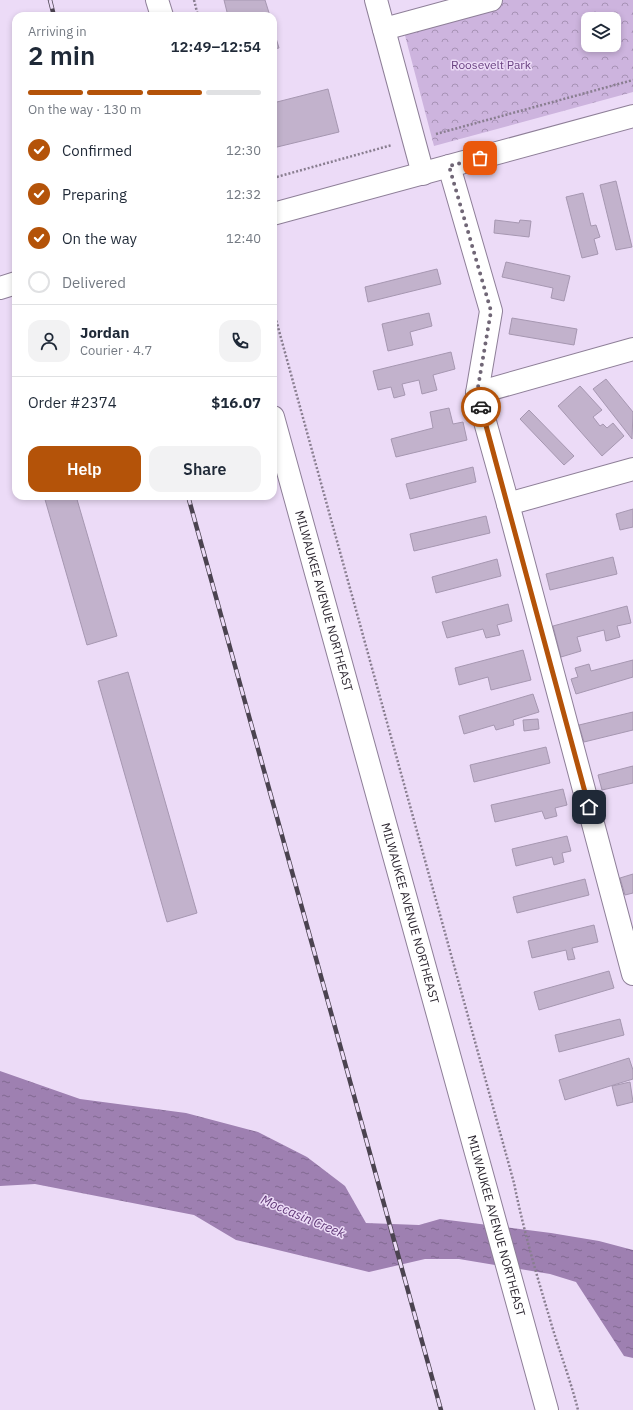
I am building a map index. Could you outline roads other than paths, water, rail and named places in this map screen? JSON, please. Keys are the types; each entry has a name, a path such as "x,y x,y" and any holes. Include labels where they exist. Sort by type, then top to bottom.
{"street":[{"path":"157,0 161,12"},
{"path":"376,0 423,174"},
{"path":"384,29 491,0"},
{"path":"277,213 633,116"},
{"path":"449,166 491,311 477,393 633,974"},
{"path":"0,288 12,284"},
{"path":"477,393 633,349"},
{"name":"MILWAUKEE AVENUE NORTHEAST","path":"277,431 547,1410"},
{"path":"508,504 633,469"}],"water":[{"name":"Moccasin Creek","path":"0,1071 80,1099 186,1113 258,1132 307,1157 345,1186 366,1223 419,1225 440,1219 551,1233 599,1241 633,1250 633,1358 624,1356 576,1282 550,1274 459,1259 425,1259 369,1272 236,1240 194,1215 35,1184 0,1186"}],"railway":[{"path":"50,0 53,12"},
{"path":"189,500 441,1410"}],"park label":[{"name":"Roosevelt Park","path":"491,65"}]}
